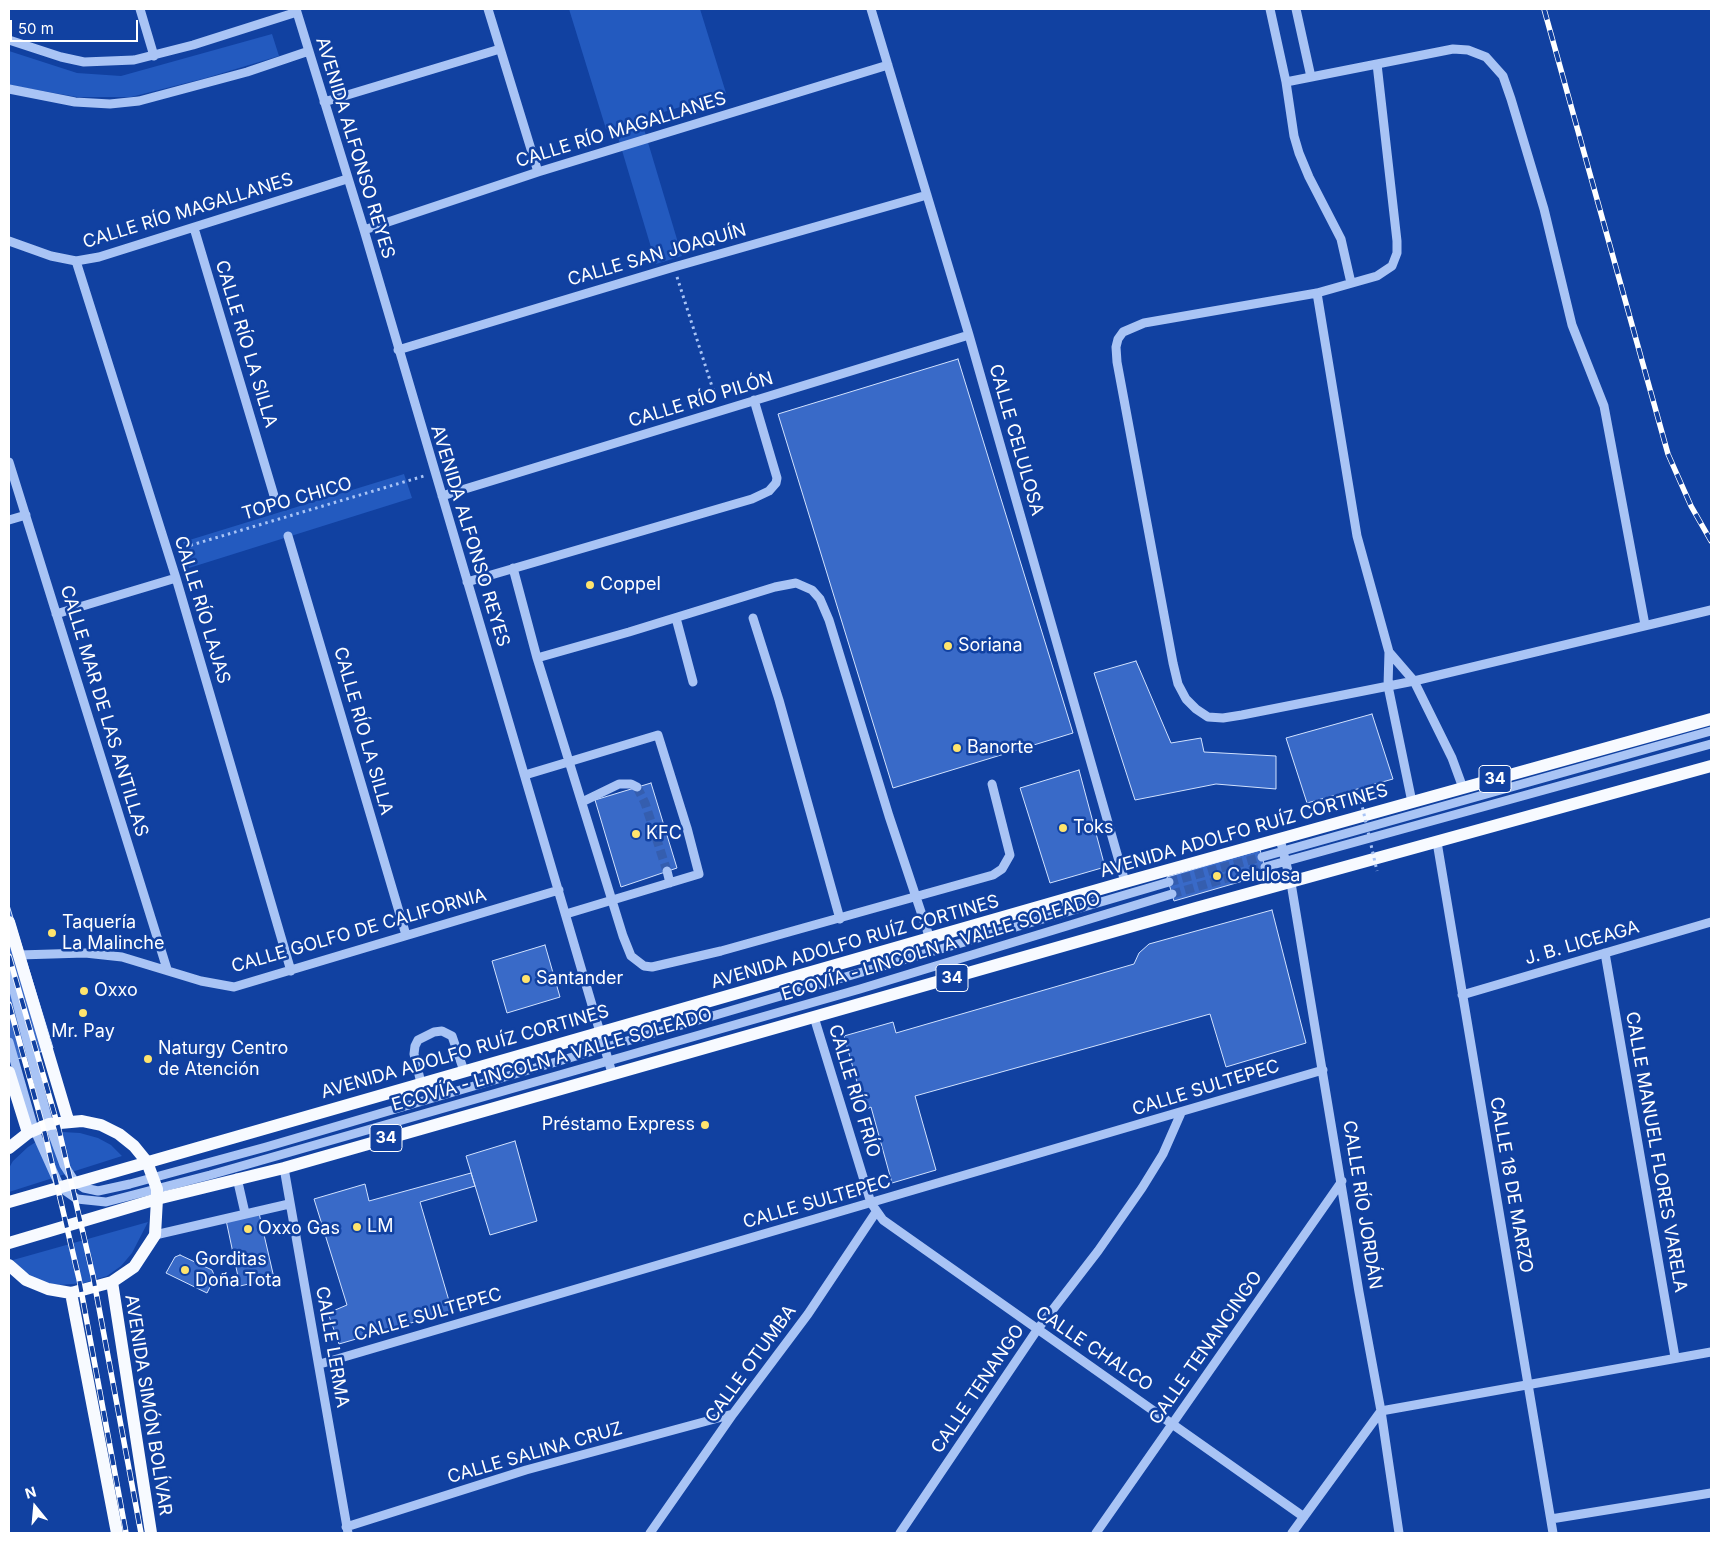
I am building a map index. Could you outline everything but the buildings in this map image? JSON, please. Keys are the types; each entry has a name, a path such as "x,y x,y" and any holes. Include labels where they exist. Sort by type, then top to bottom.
{"main road":[{"name":"AVENIDA ADOLFO RUÍZ CORTINES","path":"9,1202 1125,882 1281,845 1412,802 1711,719"},
{"name":"34","path":"9,1242 156,1189 237,1178 284,1168 612,1073 1711,766"},
{"path":"9,922 68,1120"},
{"path":"9,1072 31,1131"},
{"path":"9,1148 31,1131 49,1124 68,1120 101,1125 119,1134 134,1146 146,1162 156,1189 154,1235 134,1267 112,1282 71,1293 48,1289 26,1280 9,1265"},
{"name":"AVENIDA SIMÓN BOLÍVAR","path":"112,1282 151,1533"},
{"path":"71,1293 117,1533"}],"street":[{"path":"140,9 154,56"},
{"path":"488,9 538,172"},
{"name":"CALLE CELULOSA","path":"872,9 969,335 1125,882"},
{"path":"1270,9 1286,82 1294,136 1299,153 1309,177 1341,239 1351,284"},
{"path":"1296,9 1311,77"},
{"path":"9,40 61,57 84,62 113,62 154,56 297,10"},
{"name":"AVENIDA ALFONSO REYES","path":"297,10 364,230 612,1073"},
{"path":"324,102 500,49"},
{"path":"1286,82 1453,49 1468,50 1486,57 1503,76 1544,209 1572,326 1604,406 1645,625"},
{"path":"9,89 75,102 110,104 139,101 247,72 309,51"},
{"path":"1377,64 1397,253 1392,266 1385,272 1317,293 1139,325 1123,332 1118,339 1116,347 1117,362 1173,663 1178,684 1186,699 1208,717 1222,718 1414,681 1711,610"},
{"name":"CALLE RÍO MAGALLANES","path":"364,230 538,172 888,65"},
{"name":"CALLE RÍO MAGALLANES","path":"9,241 51,256 76,260 99,257 347,179"},
{"name":"CALLE SAN JOAQUÍN","path":"398,350 674,267 927,195"},
{"name":"CALLE RÍO LA SILLA","path":"194,228 275,499"},
{"name":"CALLE RÍO LAJAS","path":"76,260 176,578 291,971"},
{"path":"1317,293 1357,536 1389,652 1388,686 1412,802"},
{"name":"CALLE RÍO PILÓN","path":"442,496 969,335"},
{"path":"467,582 752,499 769,491 776,484 777,478 754,400"},
{"name":"CALLE MAR DE LAS ANTILLAS","path":"9,462 167,969"},
{"path":"9,520 26,515"},
{"name":"CALLE RÍO LA SILLA","path":"288,536 406,935"},
{"path":"513,568 538,658 612,900 631,956 637,962 652,967 840,919 993,875 1007,863 1010,855 992,784"},
{"path":"56,614 176,578"},
{"path":"538,658 788,584 805,585 820,599 829,620 889,816 930,938"},
{"path":"676,618 693,682"},
{"path":"753,618 779,700 840,919"},
{"path":"1389,652 1414,681 1452,758 1464,788"},
{"path":"1262,857 1281,845 1711,731"},
{"path":"525,774 658,735 699,874 566,914"},
{"path":"1265,867 1711,744"},
{"path":"582,802 619,784 631,784 636,787"},
{"name":"CALLE 18 DE MARZO","path":"1437,842 1553,1533"},
{"name":"CALLE RÍO JORDÁN","path":"1281,845 1291,883 1359,1292 1381,1411 1399,1533"},
{"path":"667,872 670,883"},
{"path":"9,972 49,1124 64,1165 75,1182 84,1188 98,1191 156,1189 266,1147 604,1046 1169,882"},
{"name":"CALLE GOLFO DE CALIFORNIA","path":"19,955 85,953 122,957 167,969 201,982 234,987 559,890"},
{"name":"ECOVÍA - LINCOLN A VALLE SOLEADO","path":"60,1187 77,1199 99,1203 156,1189 869,986 1172,894"},
{"name":"J. B. LICEAGA","path":"1462,995 1711,922"},
{"name":"CALLE MANUEL FLORES VARELA","path":"1605,953 1675,1357"},
{"name":"CALLE RÍO FRÍO","path":"814,1017 871,1203"},
{"path":"421,1083 414,1046 418,1040 434,1032 442,1031 452,1036 464,1071"},
{"path":"9,1042 31,1131 60,1187"},
{"name":"CALLE SULTEPEC","path":"320,1364 1323,1070"},
{"name":"CALLE TENANGO","path":"900,1533 1037,1330 1098,1251 1142,1188 1163,1154 1181,1113"},
{"name":"CALLE LERMA","path":"284,1168 289,1204 320,1364 347,1530"},
{"path":"237,1178 245,1213"},
{"name":"CALLE TENANCINGO","path":"1096,1533 1342,1181"},
{"name":"CALLE CHALCO","path":"871,1203 883,1220 908,1240 1174,1423 1304,1517"},
{"path":"154,1235 289,1204"},
{"name":"CALLE OTUMBA","path":"650,1533 733,1414 808,1314 876,1212"},
{"path":"1292,1533 1381,1411 1711,1352"},
{"name":"CALLE SALINA CRUZ","path":"347,1530 526,1470 733,1414"},
{"path":"1551,1519 1711,1493"}],"path":[{"path":"674,267 720,411"},
{"name":"TOPO CHICO","path":"168,552 435,473"},
{"path":"1361,801 1377,871"}],"shaded area":[{"path":"569,9 700,9 726,93 641,119 682,256 656,264 615,127 606,129"},
{"path":"272,34 279,56 206,78 131,97 77,97 9,85 9,51 77,73 121,76"},
{"path":"404,474 412,498 189,568 183,542"},
{"path":"62,1132 80,1133 98,1138 111,1145 122,1156 9,1192 9,1168 13,1161 28,1147 42,1138"},
{"path":"148,1222 132,1253 121,1266 107,1276 84,1283 60,1285 41,1282 25,1273 13,1260"}],"tunnel":[{"path":"637,787 645,803 667,871"},
{"path":"1169,882 1262,857"},
{"path":"1172,894 1265,867"}],"railway":[{"path":"1544,9 1668,454 1691,506 1711,541"},
{"path":"9,956 59,1130 93,1276 141,1533"},
{"path":"9,1004 45,1134 79,1279 126,1533"}],"place":[{"name":"Coppel","path":"590,585"},
{"name":"Soriana","path":"948,646"},
{"name":"Banorte","path":"957,748"},
{"name":"Toks","path":"1063,828"},
{"name":"KFC","path":"636,834"},
{"name":"Celulosa","path":"1217,876"},
{"name":"Taquería La Malinche","path":"52,933"},
{"name":"Santander","path":"526,979"},
{"name":"Oxxo","path":"84,991"},
{"name":"Mr. Pay","path":"83,1013"},
{"name":"Naturgy Centro de Atención","path":"148,1059"},
{"name":"Préstamo Express","path":"705,1125"},
{"name":"LM","path":"357,1227"},
{"name":"Oxxo Gas","path":"248,1229"},
{"name":"Gorditas Doña Tota","path":"185,1270"}]}
